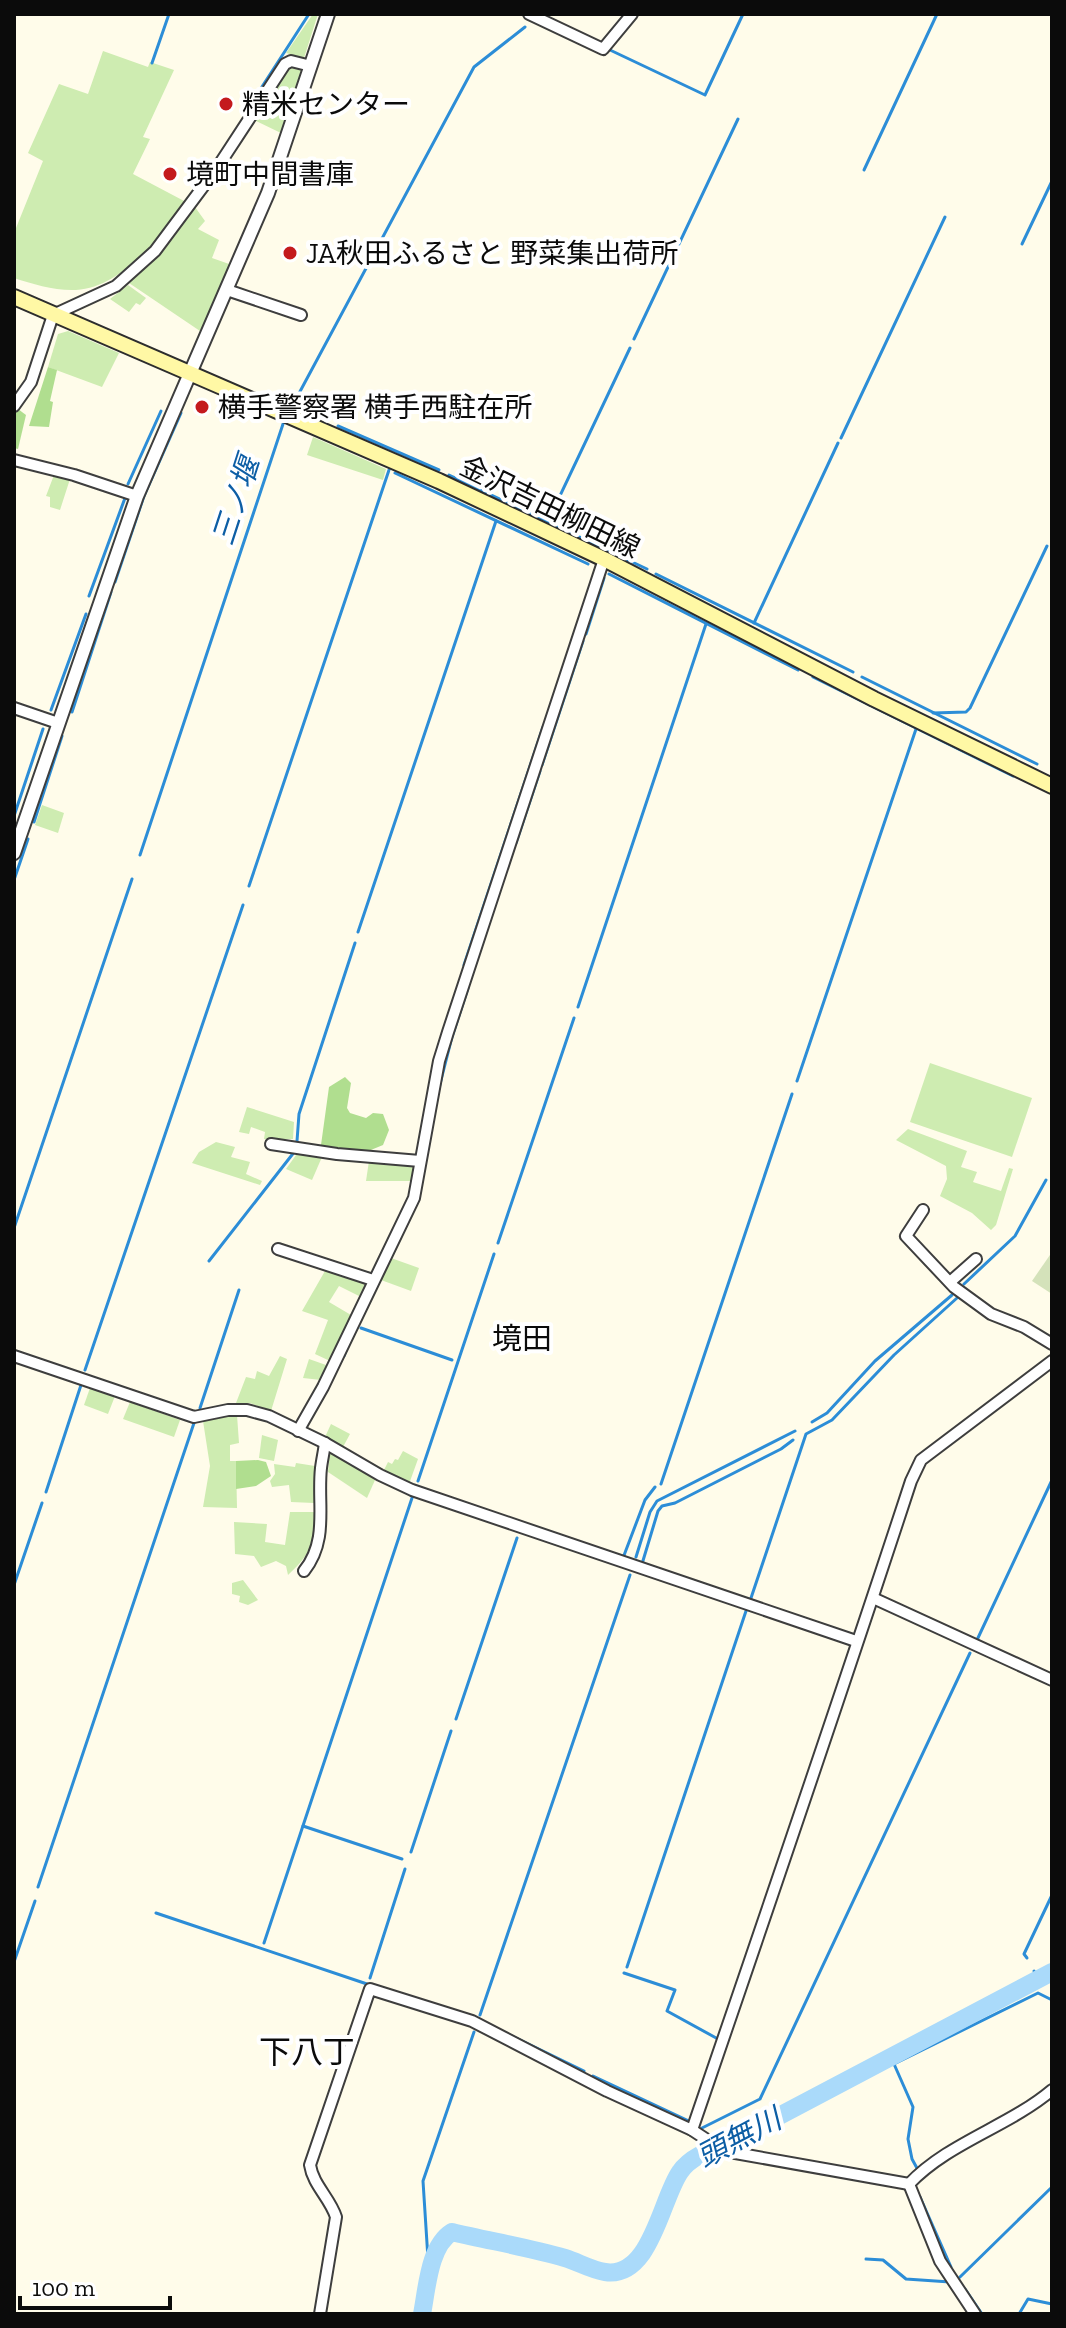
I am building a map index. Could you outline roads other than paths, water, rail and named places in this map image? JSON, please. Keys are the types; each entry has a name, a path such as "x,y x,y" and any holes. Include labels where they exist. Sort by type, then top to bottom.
{"main road":[{"name":"金沢吉田柳田線","path":"14,297 439,481 604,559 874,699 1052,786"}],"street":[{"path":"14,853 137,496 274,178 328,14"},
{"path":"529,14 603,49 632,14"},
{"path":"14,406 31,382 53,315 116,286 155,251 217,168 285,64 291,61 311,66"},
{"path":"227,290 301,315"},
{"path":"14,460 74,475 137,496"},
{"path":"298,1431 323,1387 414,1198 439,1061 604,559"},
{"path":"14,708 58,723"},
{"path":"271,1144 420,1161"},
{"path":"923,1210 906,1236 950,1282 991,1314 1024,1327 1052,1344"},
{"path":"278,1249 373,1280"},
{"path":"950,1282 976,1259"},
{"path":"14,1356 194,1417 228,1410 247,1410 283,1422 412,1490 856,1641"},
{"path":"692,2130 911,1481 921,1460 1052,1361"},
{"path":"304,1571 313,1561 320,1529 321,1470 325,1443"},
{"path":"873,1598 1052,1680"},
{"path":"320,2314 336,2217 333,2207 312,2176 310,2165 370,1989 472,2021 607,2091 692,2130 724,2151 909,2184"},
{"path":"909,2184 939,2157 1034,2105 1052,2090"},
{"path":"909,2184 940,2261 975,2314"}],"waterway":[{"path":"152,63 169,14"},
{"path":"256,96 309,14"},
{"path":"610,50 705,95 743,14"},
{"path":"864,170 937,14"},
{"name":"三ノ堰","path":"289,412 474,67 525,27"},
{"path":"634,339 738,119"},
{"path":"1022,244 1052,181"},
{"path":"841,438 945,217"},
{"path":"548,521 630,348"},
{"path":"128,484 161,411"},
{"path":"115,582 144,496 181,413"},
{"name":"三ノ堰","path":"140,855 285,418"},
{"path":"338,426 439,470"},
{"path":"754,623 838,443"},
{"path":"249,886 389,470"},
{"path":"395,473 588,564"},
{"path":"449,475 647,569"},
{"path":"89,596 125,498"},
{"path":"358,932 496,521"},
{"path":"933,713 966,712 970,708 1047,546"},
{"path":"609,574 798,670"},
{"path":"656,574 853,672"},
{"path":"586,634 604,578"},
{"path":"72,712 111,592"},
{"path":"51,710 86,614"},
{"path":"578,1007 706,624"},
{"path":"542,765 583,641"},
{"path":"813,677 1013,776"},
{"path":"862,677 1037,764"},
{"path":"464,965 543,727"},
{"path":"14,816 43,729"},
{"path":"797,1081 916,729"},
{"path":"34,822 62,736"},
{"path":"516,843 540,771"},
{"path":"14,880 28,839"},
{"name":"三ノ堰","path":"14,1228 132,879"},
{"path":"85,1370 243,905"},
{"path":"297,1141 299,1114 355,943"},
{"path":"439,1088 468,988"},
{"path":"498,1243 574,1018"},
{"path":"661,1484 792,1094"},
{"path":"209,1261 295,1151"},
{"path":"964,1284 1015,1236 1046,1180"},
{"path":"418,1481 494,1254"},
{"path":"200,1408 239,1290"},
{"path":"812,1422 827,1413 875,1361 952,1295"},
{"path":"750,1601 806,1434 832,1420 894,1355 957,1298"},
{"path":"361,1328 452,1360"},
{"path":"344,1356 348,1345"},
{"path":"46,1492 81,1385"},
{"path":"38,1887 194,1423"},
{"path":"636,1557 650,1512 657,1501 795,1431"},
{"path":"642,1564 662,1506 675,1503 793,1440"},
{"path":"977,1640 1052,1480"},
{"path":"623,1558 645,1500 655,1487"},
{"path":"264,1943 413,1495"},
{"path":"14,1585 42,1503"},
{"path":"456,1719 517,1538"},
{"path":"480,2015 630,1575"},
{"path":"627,1967 746,1611"},
{"path":"702,2128 760,2099 970,1653"},
{"path":"411,1852 451,1731"},
{"path":"303,1826 402,1859"},
{"path":"370,1978 405,1869"},
{"path":"1027,1958 1024,1954 1052,1895"},
{"path":"14,1962 35,1901"},
{"path":"156,1913 367,1984"},
{"path":"1034,1971 1038,1979"},
{"name":"頭無川","path":"422,2314 438,2247 452,2232 551,2254 600,2271 621,2271 644,2251 673,2184 684,2167 695,2158 1052,1972"},
{"path":"624,1973 675,1990 667,2011 718,2039"},
{"path":"918,2170 908,2139 913,2107 894,2064 1038,1993 1052,2000"},
{"path":"487,2024 584,2071"},
{"path":"432,2267 428,2259 423,2181 474,2032"},
{"path":"593,2076 691,2122"},
{"path":"960,2277 1052,2187"},
{"path":"920,2197 951,2267"},
{"path":"866,2259 883,2260 906,2279 950,2282"},
{"path":"965,2289 982,2314"},
{"path":"1019,2314 1028,2299 1052,2304"}],"place":[{"name":"精米センター","path":"226,104"},
{"name":"境町中間書庫","path":"170,174"},
{"name":"JA秋田ふるさと 野菜集出荷所","path":"290,253"},
{"name":"横手警察署 横手西駐在所","path":"202,407"}],"district":[{"name":"境田","path":"522,1339"},
{"name":"下八丁","path":"307,2052"}]}
